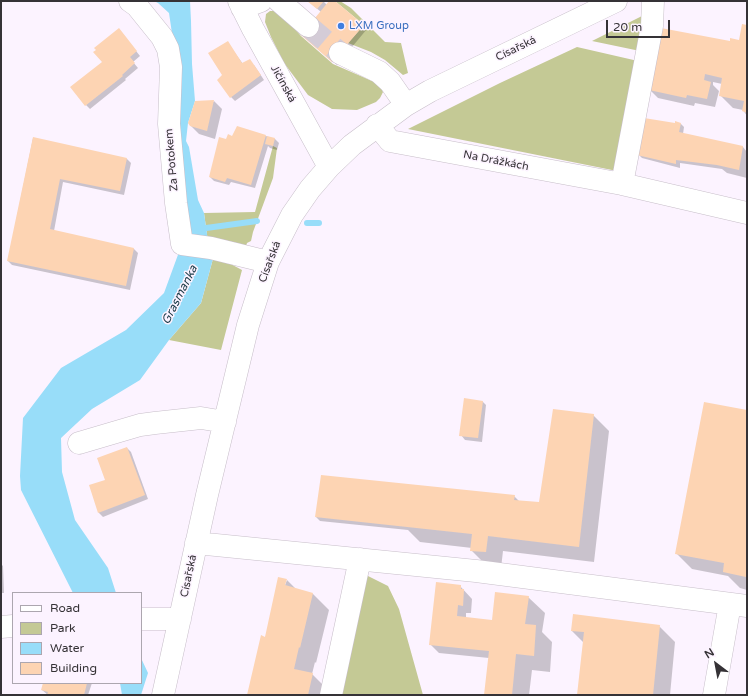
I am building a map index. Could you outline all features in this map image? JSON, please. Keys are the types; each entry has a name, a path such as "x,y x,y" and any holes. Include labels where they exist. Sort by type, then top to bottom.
{"street":[{"name":"Za Potokem","path":"130,1 137,6 162,37 168,49 172,67 169,124 181,244 211,248 268,262"},
{"path":"280,1 308,26"},
{"name":"Císařská","path":"163,695 196,543 248,325 268,262 287,222 310,189 329,167 352,145 406,105 430,91 616,1"},
{"path":"622,184 652,26 652,1"},
{"name":"Jičínská","path":"248,3 329,167"},
{"path":"340,53 379,72 390,82 406,105"},
{"name":"Na Drážkách","path":"377,125 390,141 622,184 747,213"},
{"path":"78,443 140,425 201,418 225,422"},
{"path":"196,543 476,571 738,605 714,695"},
{"path":"331,695 360,559"},
{"path":"142,619 180,619"},
{"path":"1,627 12,626"}],"green space":[{"path":"335,1 340,1 351,8 385,42 401,43 408,73 403,75 385,60 371,52 348,43 364,25"},
{"path":"270,11 277,11 282,14 301,36 333,64 379,84 383,92 380,98 376,102 357,110 332,109 308,95 284,63 271,37 265,22 266,14"},
{"path":"642,16 640,51 592,41"},
{"path":"577,47 638,61 617,171 408,129 500,83"},
{"path":"273,146 277,148 273,178 251,241 247,243 246,246 208,242 204,213 255,212"},
{"path":"214,255 242,270 221,350 169,340 201,303"},
{"path":"366,575 388,586 399,609 423,695 338,695"}],"water":[{"name":"Grasmanka","path":"154,1 190,1 195,101 188,123 186,141 189,147 198,200 204,213 208,241 214,255 201,303 169,340 140,380 92,409 61,438 62,472 75,520 108,568 116,592 72,592 21,490 20,476 23,418 61,368 126,330 164,293 179,252 182,202 174,47 169,13"},
{"path":"142,660 148,673 141,695 122,695 120,684 142,684"}],"building":[{"path":"307,1 324,1 317,9"},
{"path":"329,1 335,1 364,25 332,62 301,35"},
{"path":"742,24 747,25 747,113 742,111 744,101 719,96 722,78 705,74 704,80 711,82 707,99 687,95 686,98 649,90 661,28 730,41 730,38 739,40"},
{"path":"119,28 137,51 130,57 135,63 122,75 123,76 85,106 70,87 102,62 93,52 96,50 94,48"},
{"path":"228,41 242,63 250,59 261,75 230,98 217,80 222,75 208,53"},
{"path":"214,100 207,131 190,126 188,123 195,101"},
{"path":"644,118 675,123 675,121 681,123 679,132 743,146 739,170 717,165 676,160 676,164 637,155"},
{"path":"237,126 266,135 251,185 227,178 225,182 209,177 219,137 226,139 228,134 232,136"},
{"path":"267,136 275,138 273,146 265,144"},
{"path":"33,137 127,158 120,191 60,179 50,229 134,248 126,286 7,261"},
{"path":"464,398 483,401 478,438 459,436"},
{"path":"704,402 747,410 746,577 723,572 724,563 675,554"},
{"path":"553,409 594,414 579,547 488,536 486,552 470,551 472,534 315,517 321,475 515,495 514,500 539,502"},
{"path":"127,447 145,495 98,513 89,485 105,480 97,458"},
{"path":"278,577 287,579 285,585 313,593 294,669 313,673 308,695 247,695 261,635 265,637"},
{"path":"436,582 461,585 461,589 464,589 463,606 458,605 457,616 492,620 495,592 529,596 525,624 536,625 534,656 516,654 512,695 484,695 489,651 429,645"},
{"path":"573,614 660,625 653,695 577,695 584,632 571,631"},
{"path":"43,684 87,684 84,695 47,695 48,692 41,690"}],"waterway":[{"path":"199,229 257,221"},
{"path":"307,223 319,223"}],"tunnel":[{"path":"308,26 340,53"}],"place":[{"name":"LXM Group","path":"341,26"}]}
